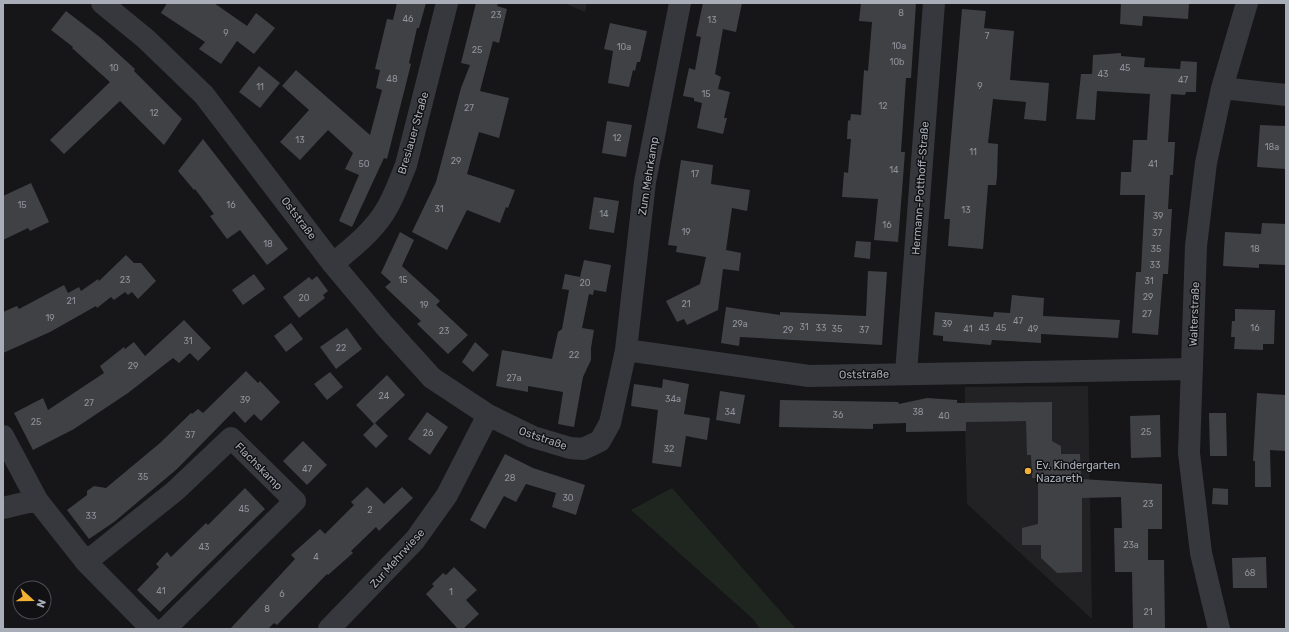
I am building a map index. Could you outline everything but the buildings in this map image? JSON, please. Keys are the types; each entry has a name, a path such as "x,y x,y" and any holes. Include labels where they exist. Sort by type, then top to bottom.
{"street":[{"name":"Oststraße","path":"102,3 146,39 204,95 333,264 384,325 432,378 488,415 533,437 570,448 583,449 600,441 610,423 626,350 809,376 906,373 1192,369"},
{"name":"Breslauer Straße","path":"333,264 363,238 382,216 396,190 406,165 447,3"},
{"name":"Zum Mehrkamp","path":"626,350 645,182 680,3"},
{"name":"Hermann-Potthoff-Straße","path":"906,373 934,3"},
{"name":"Walterstraße","path":"1219,629 1202,553 1190,453 1197,239 1206,163 1222,88 1247,3"},
{"path":"1222,88 1286,95"},
{"name":"Zur Mehrwiese","path":"329,629 415,540 447,495 488,415"},
{"path":"3,436 37,500 86,562 152,629"},
{"name":"Flachskamp","path":"86,562 175,492 231,438 295,501 165,629"},
{"path":"3,508 37,500"}],"shaded area":[{"path":"564,3 587,3 585,12"},
{"name":"Ev. Kindergarten Nazareth","path":"1088,386 1092,619 967,504 965,422 965,387"},
{"path":"672,488 796,629 760,629 753,619 631,510"}],"place":[{"name":"Ev. Kindergarten Nazareth","path":"1028,471"}]}
